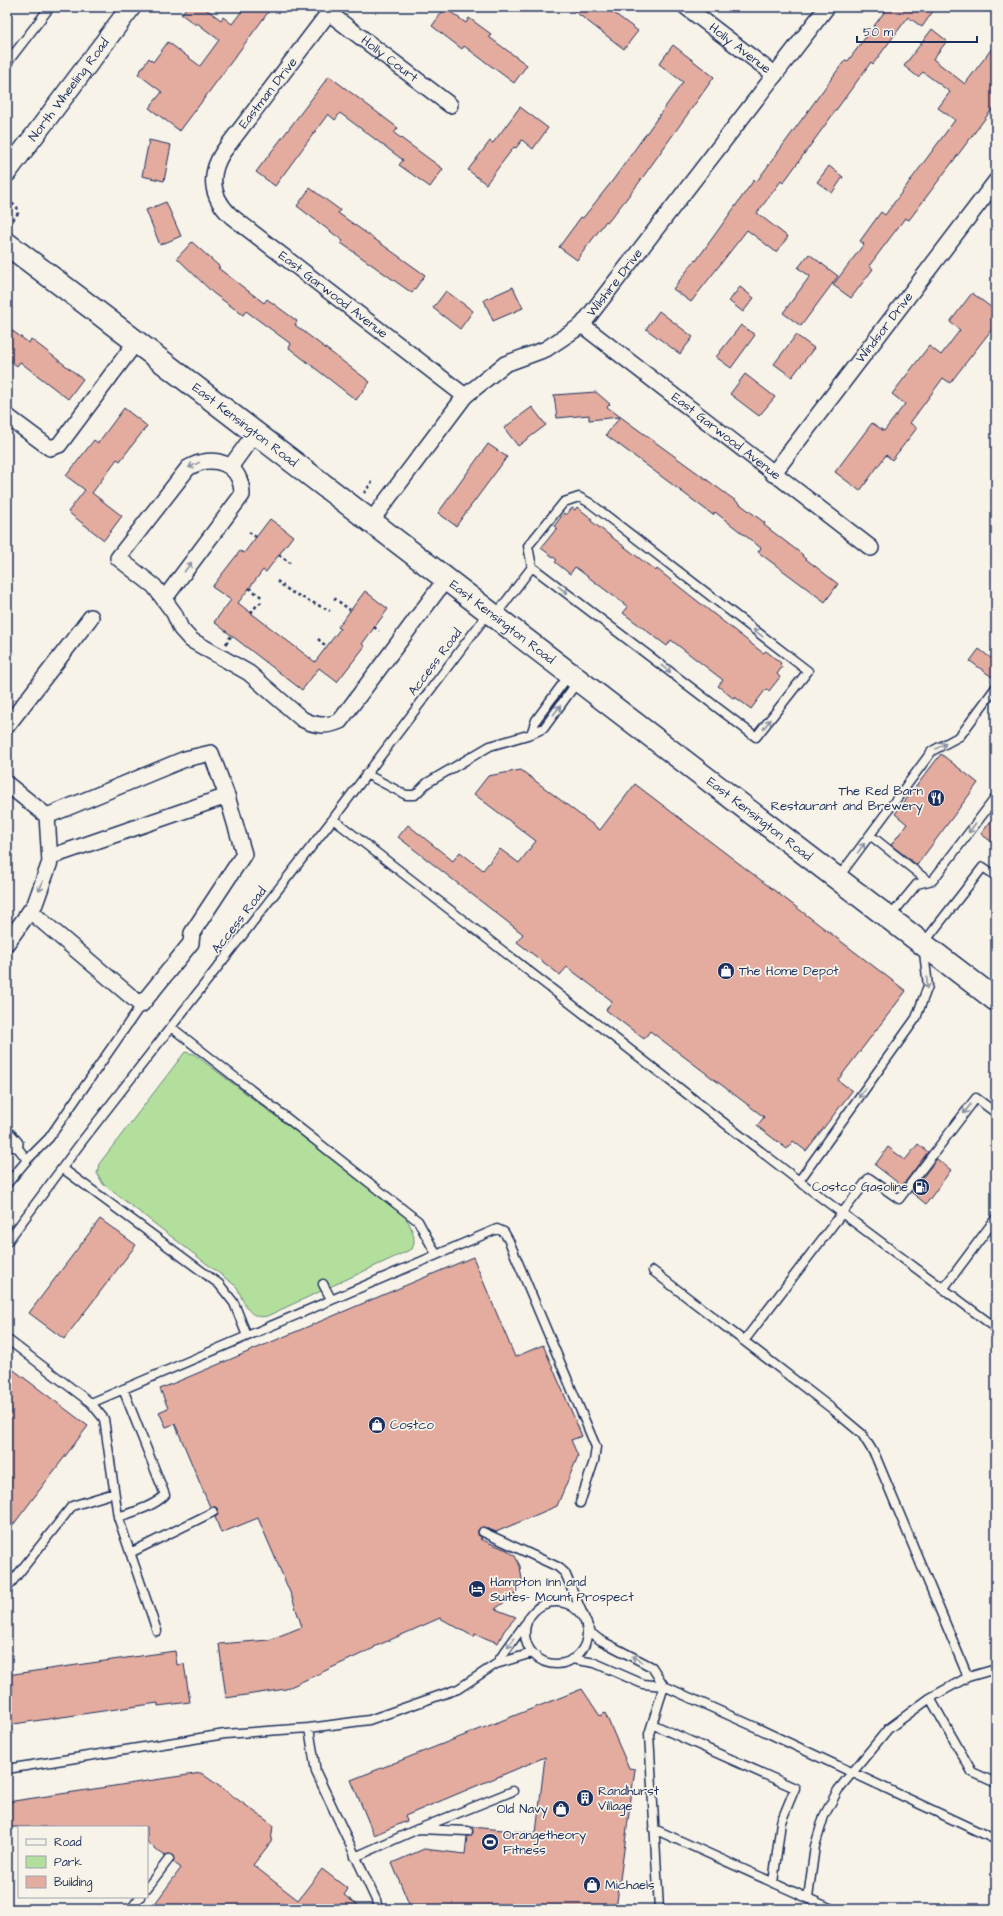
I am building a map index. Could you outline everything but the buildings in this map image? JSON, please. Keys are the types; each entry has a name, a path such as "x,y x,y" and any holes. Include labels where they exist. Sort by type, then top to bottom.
{"main road":[{"name":"East Kensington Road","path":"7,244 996,1000"}],"street":[{"name":"Holly Avenue","path":"686,7 775,75"},
{"name":"Wilshire Drive","path":"371,521 465,396 506,364 546,349 582,325 827,7"},
{"name":"North Wheeling Road","path":"7,172 128,8"},
{"name":"Holly Court","path":"331,10 450,105"},
{"name":"Eastman Drive","path":"213,183 214,168 223,152 331,10"},
{"name":"Windsor Drive","path":"773,474 996,181"},
{"name":"East Garwood Avenue","path":"213,183 218,200 232,216 465,396"},
{"name":"East Garwood Avenue","path":"582,325 773,474 871,548"},
{"path":"7,416 50,448 59,445 136,342"},
{"path":"231,466 255,433"},
{"path":"165,598 242,495 242,487 238,476 231,466 216,461 206,461 188,468 118,558 154,586 165,598 181,629 191,640 249,673 302,719 313,724 328,725 340,721 446,579"},
{"path":"7,726 91,617"},
{"path":"30,911 141,1005 191,943 192,933 244,854 227,796 211,753 185,759 47,816"},
{"path":"7,784 47,816 50,857 50,862 35,904 7,943"},
{"path":"50,857 227,796"}],"lane":[{"path":"7,63 50,7"},
{"path":"579,497 590,503 808,671 756,737 532,567 528,546 564,502 579,497"},
{"name":"Access Road","path":"7,1242 62,1168 366,774 492,614 532,567"},
{"path":"366,774 406,796 415,795 427,783 490,746 531,734 544,728 575,677"},
{"path":"838,879 932,752 960,736 996,687"},
{"path":"889,918 917,884 933,880 996,797"},
{"path":"333,818 799,1181 996,1328"},
{"path":"870,835 928,881"},
{"path":"799,1181 916,1018 928,986 923,944 984,867 996,876"},
{"path":"7,1184 27,1160 49,1138 141,1005"},
{"path":"171,1027 418,1221 436,1254"},
{"path":"744,1341 869,1178 898,1199 976,1098 996,1112"},
{"path":"11,1139 27,1160"},
{"path":"62,1168 219,1284 234,1303 247,1336"},
{"path":"943,1289 996,1218"},
{"path":"91,1403 497,1229 504,1232 596,1447 594,1461 580,1503"},
{"path":"653,1271 824,1402 862,1434 875,1455 968,1677"},
{"path":"323,1284 331,1299"},
{"path":"7,1339 91,1403 104,1418 118,1517 157,1631"},
{"path":"118,1517 149,1505 165,1495 123,1389"},
{"path":"7,1588 72,1506 114,1493"},
{"path":"130,1553 212,1512"},
{"path":"483,1532 549,1562 565,1573 583,1618 587,1636 582,1649 572,1659"},
{"path":"496,1664 538,1606 553,1602 568,1604 577,1610 591,1633 600,1640 652,1667 664,1686 649,1734 659,1909"},
{"path":"526,1623 525,1639 532,1653 547,1662 556,1664 572,1659 595,1663 643,1684 664,1686 994,1838 996,1846"},
{"path":"7,1769 225,1734 309,1728 377,1717 458,1690 496,1664 532,1653"},
{"path":"808,1898 815,1846 824,1816 838,1790 888,1729 930,1698 968,1677 996,1669"},
{"path":"930,1698 972,1772 996,1783"},
{"path":"652,1724 794,1788 781,1822 773,1883"},
{"path":"309,1728 316,1772 376,1900 378,1909"},
{"path":"355,1857 418,1829 513,1791"},
{"path":"418,1829 468,1831"},
{"path":"654,1829 832,1909"},
{"path":"148,1887 169,1859"},
{"path":"131,1909 139,1898"}],"path":[{"path":"7,200 18,207 18,213 7,227"},
{"path":"249,532 256,537"},
{"path":"279,555 290,564"},
{"path":"277,581 291,592 330,611"},
{"path":"249,588 263,598"},
{"path":"334,598 350,610"},
{"path":"251,613 257,605 262,602"},
{"path":"374,627 379,631"},
{"path":"318,639 327,647"}],"green space":[{"path":"185,1052 194,1054 402,1212 412,1230 414,1244 412,1249 267,1316 261,1317 251,1313 244,1304 237,1287 103,1184 97,1173 99,1164"}],"place":[{"name":"The Red Barn Restaurant and Brewery","path":"936,798"},
{"name":"The Home Depot","path":"726,971"},
{"name":"Costco Gasoline","path":"921,1187"},
{"name":"Costco","path":"377,1425"},
{"name":"Hampton Inn and Suites- Mount Prospect","path":"477,1589"},
{"name":"Randhurst Village","path":"585,1798"},
{"name":"Old Navy","path":"561,1809"},
{"name":"Orangetheory Fitness","path":"490,1842"},
{"name":"Michaels","path":"592,1885"}]}
